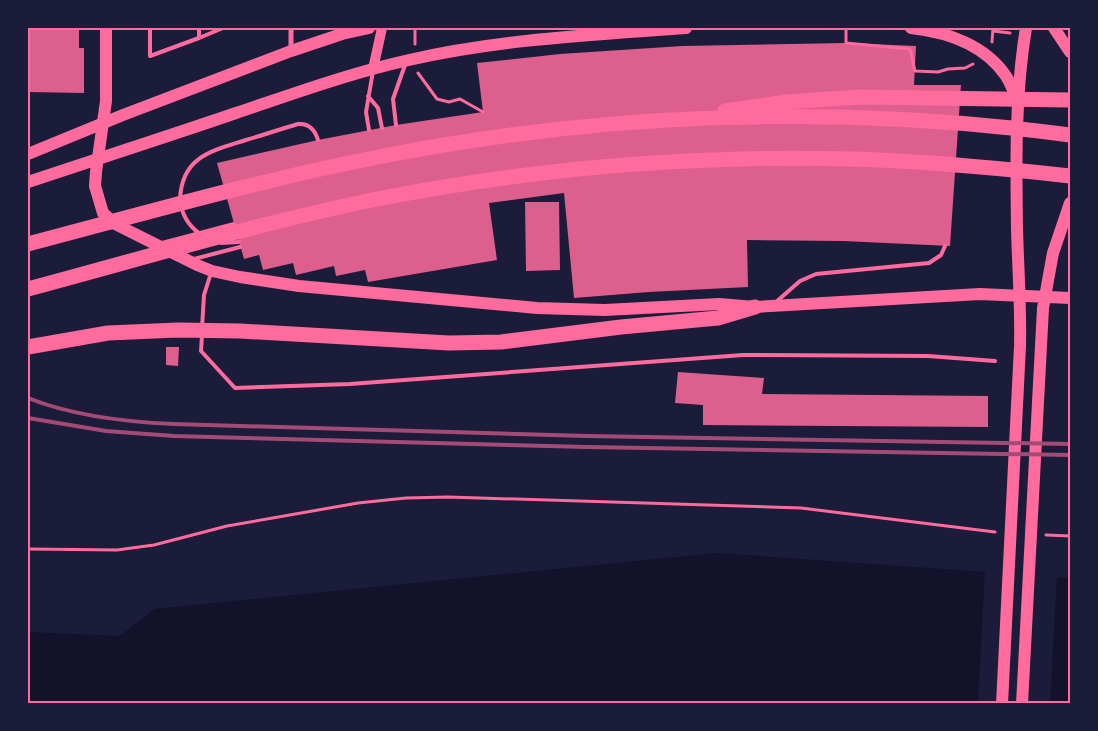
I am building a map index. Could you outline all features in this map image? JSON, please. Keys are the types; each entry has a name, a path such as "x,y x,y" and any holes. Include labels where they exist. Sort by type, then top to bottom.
{"highway":[{"path":"651,122 752,106 821,99 1070,100"},
{"path":"28,244 238,189 373,158 510,136 651,122 719,118 857,118 993,126 1070,136"},
{"path":"28,289 234,233 378,199 451,186 579,169 708,160 854,159 990,167 1070,176"},
{"path":"28,347 85,336 153,330 206,330 449,343 501,342 621,327 718,318 755,307"}],"main road":[{"path":"106,28 106,101 95,186 103,214 115,224 155,245 212,271 299,286 537,308 605,310 719,304 755,307 980,294 1070,298"},
{"path":"28,154 291,51 342,34 369,28"},
{"path":"373,69 382,28"},
{"path":"28,182 343,77 411,59 546,38 686,28"},
{"path":"911,28 954,37 983,53 1007,77 1018,102"},
{"path":"1002,704 1020,346 1021,296 1016,166 1018,102 1026,28"},
{"path":"1054,28 1070,52"},
{"path":"1022,704 1045,298 1055,248 1070,203"}],"street":[{"path":"291,28 291,51"}],"lane":[{"path":"150,28 150,56 223,28"},
{"path":"199,28 199,38"},
{"path":"396,125 393,99 411,59"},
{"path":"369,130 366,112 373,69"},
{"path":"368,96 378,108 382,128"},
{"path":"187,261 240,244 209,240 193,228 187,220 180,201 181,190 183,180 194,162 212,151 298,124 306,124 310,127 317,135 318,140"},
{"path":"155,245 234,224"},
{"path":"171,253 237,235"},
{"path":"773,306 792,286 807,277 816,274 929,263 941,255 945,246"},
{"path":"212,271 204,295 201,351 234,388 360,383 629,365 743,355 928,356 995,361"}],"path":[{"path":"415,28 411,59 418,75 437,98 449,102 460,99 483,112"},
{"path":"846,28 846,43 910,49 915,71 938,72"},
{"path":"28,549 116,550 154,545 227,526 358,502 448,497 801,508 1001,532"},
{"path":"1041,535 1070,536"}],"shaded area":[{"path":"717,553 1070,578 1070,703 28,704 28,632 120,636 154,609"}],"pier":[{"path":"985,569 1057,575 1050,704 978,703"}],"building":[{"path":"28,28 79,28 79,48 84,48 84,93 28,92"},
{"path":"846,43 916,46 914,85 961,85 950,246 843,241 747,240 748,287 574,298 564,193 489,203 497,260 368,282 365,270 336,276 334,266 296,275 293,263 263,270 259,255 244,259 217,163 318,140 396,125 483,112 477,63 560,54 682,46"},
{"path":"525,202 559,202 560,270 526,271"},
{"path":"166,347 179,347 178,366 166,365"},
{"path":"678,372 764,378 762,394 988,396 988,427 703,425 703,405 675,403"}],"railway":[{"path":"28,398 81,414 137,422 174,424 587,436 1070,444"},
{"path":"28,418 106,431 174,436 587,447 1070,455"}]}
